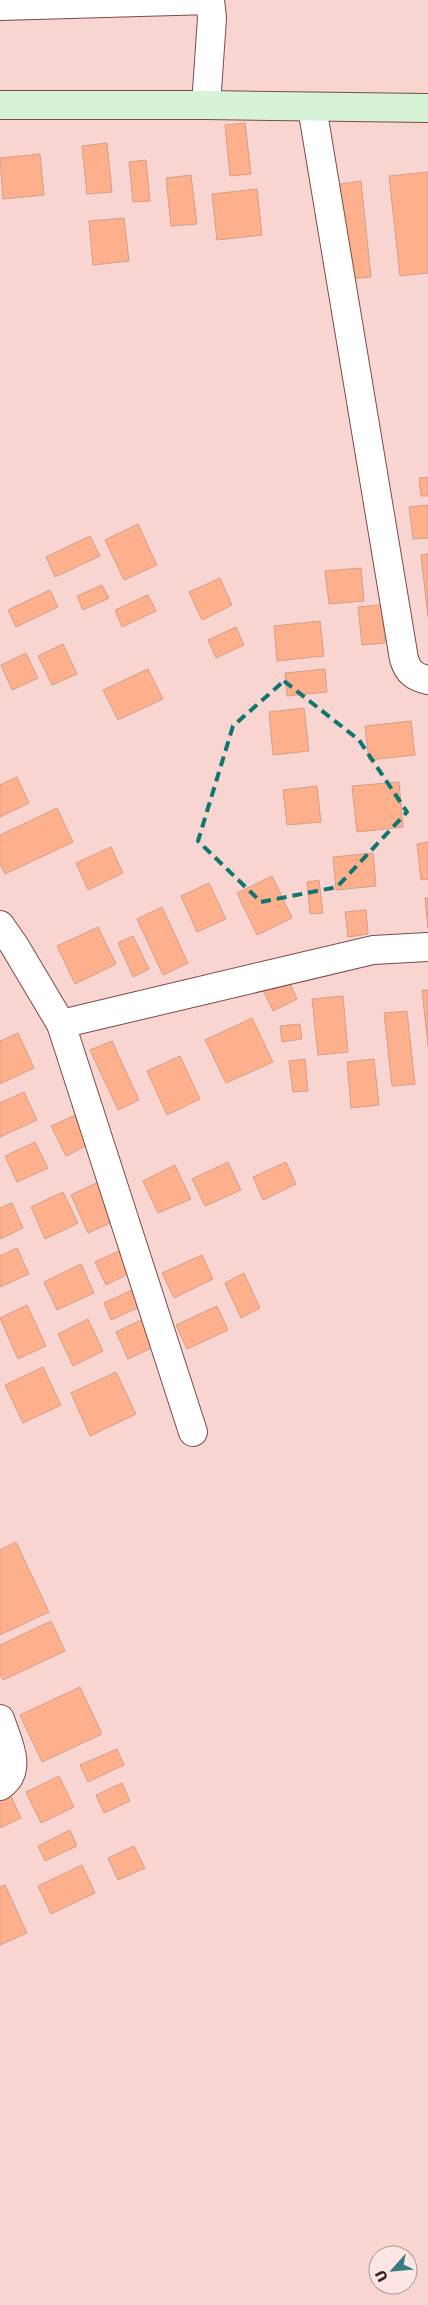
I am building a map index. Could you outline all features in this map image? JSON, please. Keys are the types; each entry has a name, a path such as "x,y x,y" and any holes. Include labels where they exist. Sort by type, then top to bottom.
{"main road":[{"path":"0,105 206,104 428,108"}],"street":[{"path":"0,6 210,0 212,18 206,104"},
{"path":"312,107 404,659 407,669 415,677 428,680"},
{"path":"5,939 61,1024 194,1432"},
{"path":"61,1024 373,950 428,946"},
{"path":"0,1719 13,1757 13,1771 8,1781 0,1786"}],"highlighted area":[{"path":"284,681 359,740 407,812 337,887 261,902 198,841 233,726"}],"building":[{"path":"245,123 251,174 230,176 225,125"},
{"path":"107,143 112,192 87,194 82,146"},
{"path":"40,154 44,195 3,199 0,158"},
{"path":"146,160 150,201 133,202 129,162"},
{"path":"428,172 428,273 400,276 389,176"},
{"path":"191,175 197,224 171,226 166,178"},
{"path":"361,181 371,277 344,279 334,185"},
{"path":"257,189 262,235 217,240 212,194"},
{"path":"124,218 129,261 93,265 89,221"},
{"path":"428,477 428,496 421,496 419,478"},
{"path":"428,505 428,538 413,539 409,507"},
{"path":"138,524 157,565 124,580 105,540"},
{"path":"90,536 100,556 55,577 46,557"},
{"path":"428,554 428,617 421,555"},
{"path":"361,568 364,601 329,604 325,571"},
{"path":"220,578 232,605 202,620 189,592"},
{"path":"102,585 109,598 83,610 77,596"},
{"path":"50,590 58,607 16,627 8,610"},
{"path":"148,595 156,611 122,627 115,610"},
{"path":"381,605 385,643 362,645 358,607"},
{"path":"320,621 324,656 277,661 274,626"},
{"path":"236,627 244,645 216,658 208,640"},
{"path":"63,644 77,674 52,685 38,656"},
{"path":"26,653 38,678 12,690 1,665"},
{"path":"148,669 163,699 118,720 103,690"},
{"path":"325,669 327,692 287,696 285,673"},
{"path":"304,708 309,751 273,755 269,712"},
{"path":"411,721 415,755 369,760 365,726"},
{"path":"17,777 29,803 0,817 0,785"},
{"path":"399,782 403,827 357,832 352,786"},
{"path":"317,786 321,822 287,825 283,790"},
{"path":"57,808 73,842 5,874 0,864 0,835"},
{"path":"428,842 428,879 421,880 417,844"},
{"path":"111,847 123,873 88,890 76,863"},
{"path":"373,853 376,886 336,890 333,857"},
{"path":"272,876 292,918 257,935 237,893"},
{"path":"319,880 323,913 310,914 307,882"},
{"path":"209,883 226,919 197,932 181,896"},
{"path":"425,898 428,898 428,928"},
{"path":"162,907 188,963 163,975 137,919"},
{"path":"366,910 368,934 348,937 345,912"},
{"path":"98,927 116,964 75,984 57,946"},
{"path":"133,936 149,969 133,977 118,943"},
{"path":"286,975 297,999 273,1011 261,986"},
{"path":"422,990 428,990 428,1046"},
{"path":"343,996 348,1052 318,1055 312,999"},
{"path":"407,1011 415,1084 392,1086 384,1013"},
{"path":"252,1018 273,1062 226,1083 205,1040"},
{"path":"300,1024 302,1039 282,1042 280,1026"},
{"path":"18,1033 34,1068 0,1084 0,1041"},
{"path":"112,1041 139,1100 118,1110 90,1050"},
{"path":"180,1056 200,1099 167,1115 147,1071"},
{"path":"305,1059 308,1091 293,1092 289,1061"},
{"path":"374,1059 379,1105 351,1108 347,1062"},
{"path":"24,1092 37,1120 0,1137 0,1103"},
{"path":"80,1113 94,1142 66,1156 51,1126"},
{"path":"35,1142 48,1168 17,1182 5,1156"},
{"path":"228,1162 241,1190 205,1206 192,1179"},
{"path":"286,1162 296,1184 263,1200 253,1177"},
{"path":"175,1165 191,1199 158,1213 143,1181"},
{"path":"103,1180 121,1218 88,1233 71,1195"},
{"path":"63,1192 78,1223 45,1239 31,1207"},
{"path":"12,1203 23,1228 0,1239 0,1208"},
{"path":"17,1248 29,1274 0,1287 0,1256"},
{"path":"125,1248 136,1270 106,1285 95,1262"},
{"path":"202,1255 213,1279 174,1298 162,1273"},
{"path":"81,1264 94,1293 57,1310 44,1282"},
{"path":"244,1273 260,1308 241,1318 225,1283"},
{"path":"136,1288 144,1305 111,1320 104,1303"},
{"path":"27,1305 46,1346 18,1359 0,1318"},
{"path":"217,1306 228,1330 187,1349 176,1325"},
{"path":"88,1319 103,1351 73,1366 58,1334"},
{"path":"143,1319 156,1346 128,1359 116,1332"},
{"path":"43,1367 61,1405 23,1423 5,1385"},
{"path":"116,1372 136,1414 90,1436 71,1393"},
{"path":"16,1542 49,1612 0,1635 0,1550"},
{"path":"51,1621 65,1651 3,1680 0,1674 0,1645"},
{"path":"80,1687 102,1734 42,1762 20,1715"},
{"path":"117,1749 124,1765 88,1782 80,1765"},
{"path":"59,1776 74,1807 41,1823 26,1792"},
{"path":"122,1783 130,1801 104,1813 96,1795"},
{"path":"9,1792 21,1818 0,1828 0,1796"},
{"path":"70,1830 77,1846 45,1861 38,1846"},
{"path":"134,1846 145,1868 118,1880 108,1858"},
{"path":"82,1865 95,1893 51,1914 38,1886"},
{"path":"5,1885 27,1933 0,1945 0,1887"}]}
